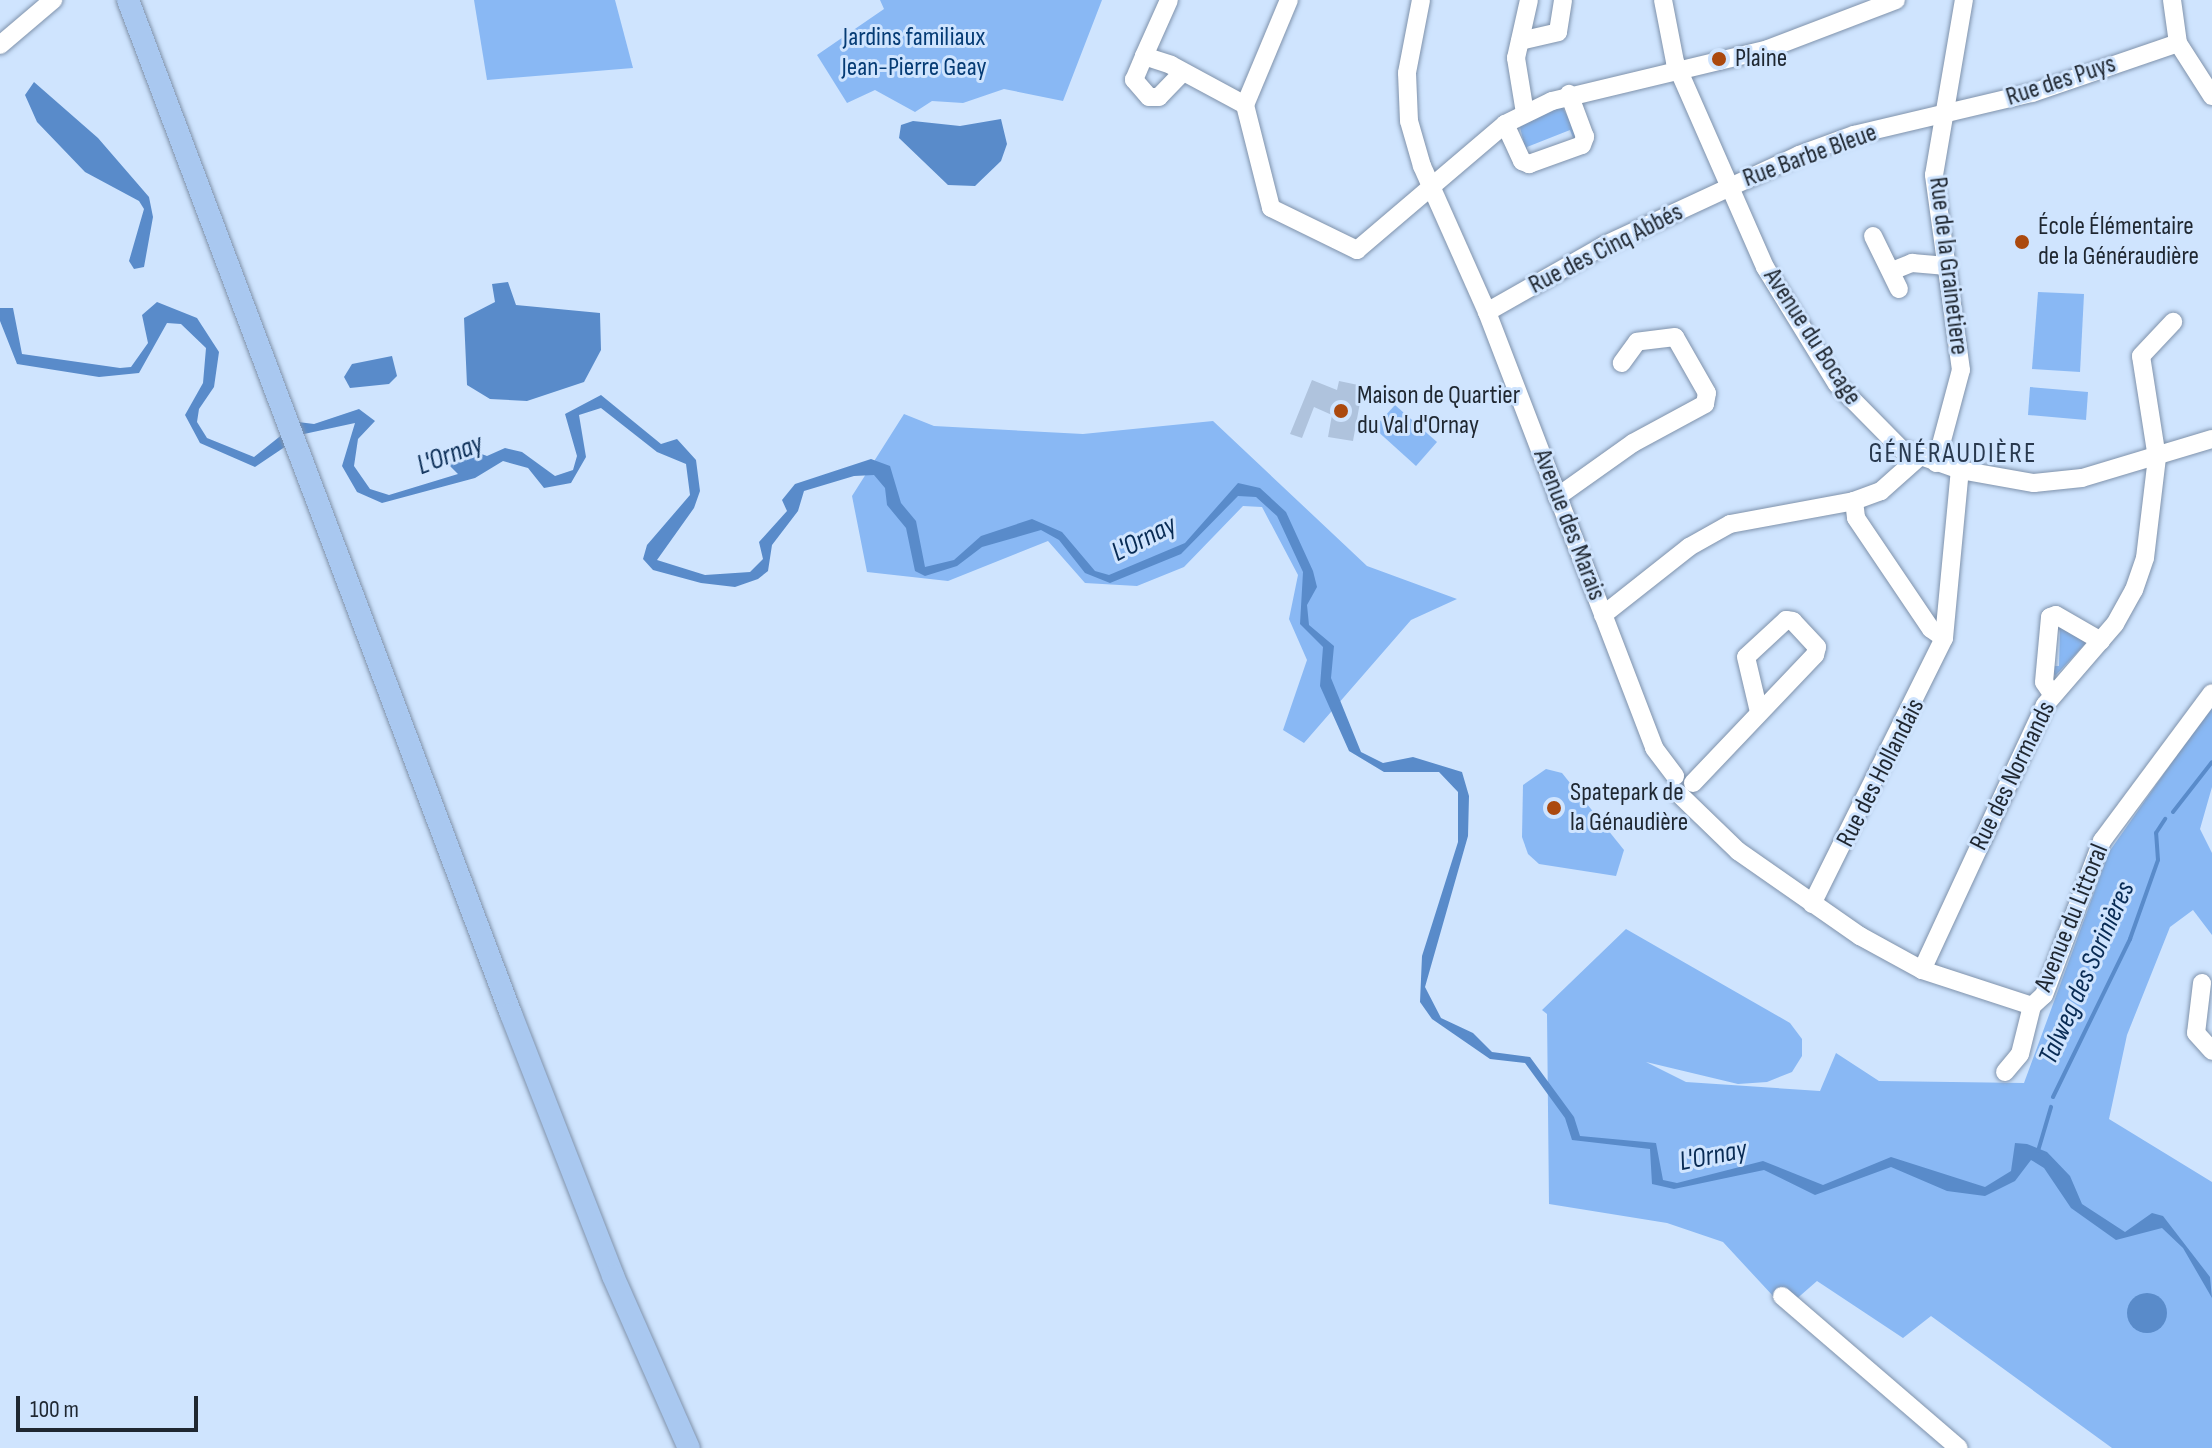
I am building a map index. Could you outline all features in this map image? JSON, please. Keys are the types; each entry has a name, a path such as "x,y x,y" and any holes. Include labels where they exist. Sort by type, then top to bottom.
{"main road":[{"path":"126,3 528,1058 689,1448"}],"street":[{"path":"0,45 53,0"},
{"path":"1169,0 1134,80 1149,97 1167,93 1181,74"},
{"path":"1289,0 1245,105 1271,208 1331,241 1357,250 1431,183 1505,124 1525,113 1569,94 1814,35 1896,0"},
{"name":"Avenue des Marais","path":"1421,0 1407,73 1409,121 1431,183 1487,312 1654,748 1684,783 1704,821 1812,904 1922,970 2032,1006"},
{"path":"1525,113 1515,78 1529,0"},
{"path":"1520,41 1558,32 1563,0"},
{"name":"Avenue du Bocage","path":"1663,0 1678,68 1725,188 1765,267 1837,384 1871,424 1927,460 1960,470 2034,483 2082,478 2212,439"},
{"name":"Rue de la Grainetiere","path":"1927,460 1961,370 1934,175 1964,0"},
{"path":"2172,0 2178,43 2212,96"},
{"name":"Rue des Puys","path":"1943,115 2032,93 2178,43"},
{"path":"1144,56 1245,105"},
{"path":"1505,124 1529,164 1582,145 1585,137 1569,94"},
{"name":"Rue Barbe Bleue","path":"1725,188 1854,135 1943,115"},
{"name":"Rue des Cinq Abbés","path":"1487,312 1603,246 1725,188"},
{"path":"1873,236 1896,280 1912,263 1947,266"},
{"name":"Rue des Normands","path":"1922,970 2052,694 2101,641 2134,590 2145,558 2157,458 2141,356 2173,322"},
{"path":"1557,497 1633,443 1705,404 1707,393 1675,337 1637,342 1622,363"},
{"path":"1603,615 1689,547 1730,524 1854,501 1881,491 1927,460"},
{"path":"1854,501 1856,518 1931,629 1944,638 1960,470"},
{"path":"2052,694 2044,682 2050,617 2056,615 2101,641"},
{"path":"1684,783 1713,767 1759,712 1815,655 1817,647 1793,621 1786,620 1746,657 1759,712"},
{"name":"Rue des Hollandais","path":"1812,904 1944,638"},
{"name":"Avenue du Littoral","path":"2005,1072 2020,1054 2032,1006 2044,995 2102,841 2212,693"},
{"path":"2202,983 2196,1033 2212,1051"},
{"path":"1782,1296 1959,1448"}],"green space":[{"path":"474,0 615,0 633,68 487,80"},
{"name":"Jardins familiaux Jean-Pierre Geay","path":"880,0 1102,0 1063,101 1004,89 963,103 932,101 915,112 875,90 847,103 817,55 884,9"},
{"path":"1561,105 1577,133 1574,140 1570,130 1527,147 1527,156 1519,123"},
{"path":"2038,292 2084,294 2080,372 2032,369"},
{"path":"2030,387 2088,392 2086,420 2028,415"},
{"path":"1395,405 1437,442 1416,466 1374,428"},
{"path":"904,414 934,426 1083,434 1213,421 1367,566 1457,599 1411,620 1304,743 1283,730 1307,660 1289,619 1298,575 1262,507 1243,506 1184,567 1137,586 1085,583 1048,541 948,581 867,572 852,496"},
{"path":"2054,623 2086,643 2055,676 2050,666 2059,666 2060,630 2051,629"},
{"path":"2212,705 2212,787 2200,829 2212,853 2212,935 2193,910 2170,927 2127,1035 2109,1119 2212,1182 2212,1448 2112,1448 1931,1316 1903,1338 1817,1281 1785,1309 1723,1242 1667,1223 1549,1204 1547,1014 1542,1010 1626,929 1790,1023 1802,1039 1802,1056 1792,1072 1767,1082 1738,1084 1646,1062 1686,1082 1820,1091 1836,1053 1879,1081 2024,1083 2109,852"},
{"path":"1546,769 1562,773 1624,850 1616,876 1539,864 1528,854 1522,837 1523,785"}],"shaded area":[{"path":"34,82 98,138 149,197 153,217 144,267 134,269 129,261 144,209 139,201 85,172 37,122 25,95"},
{"path":"1001,119 1007,144 1001,161 975,186 948,185 899,138 901,125 913,121 960,126"},
{"path":"508,282 516,305 600,313 601,350 584,382 527,401 490,399 467,385 464,318 495,302 492,284"},
{"path":"157,302 197,318 219,352 214,387 199,409 197,422 207,438 254,457 298,422 314,424 359,409 375,421 358,439 354,466 370,489 389,495 458,474 447,463 460,446 487,456 505,448 522,452 555,476 573,470 577,456 565,414 601,395 661,444 677,439 696,460 700,491 694,508 657,560 705,575 750,572 763,559 759,542 787,511 782,500 795,484 871,459 890,466 901,503 916,521 925,567 954,560 981,536 1032,519 1062,532 1095,571 1109,575 1185,543 1238,483 1260,488 1286,512 1313,571 1317,587 1307,605 1309,625 1334,646 1331,678 1361,752 1383,763 1413,757 1462,772 1469,796 1468,836 1425,987 1441,1018 1473,1033 1492,1052 1530,1057 1574,1117 1580,1136 1656,1143 1663,1180 1677,1183 1763,1161 1823,1185 1891,1157 1985,1187 2011,1171 2015,1143 2027,1144 2047,1152 2070,1176 2082,1204 2125,1232 2152,1213 2163,1216 2210,1277 2212,1298 2183,1248 2162,1228 2116,1240 2071,1208 2044,1168 2031,1160 2015,1181 1985,1196 1947,1191 1891,1167 1815,1195 1764,1170 1674,1189 1652,1184 1650,1149 1572,1140 1565,1118 1525,1063 1490,1059 1432,1019 1420,1002 1422,956 1458,842 1458,792 1439,772 1384,772 1349,751 1320,686 1323,647 1300,624 1303,572 1277,516 1256,497 1238,496 1181,554 1110,583 1085,573 1059,540 1041,530 982,547 957,566 925,576 915,571 906,528 887,505 885,488 874,475 854,476 804,491 798,511 772,545 768,571 758,579 735,587 701,583 653,570 643,559 647,545 690,495 686,464 657,452 601,408 579,415 586,457 571,483 544,488 528,468 503,461 475,478 382,503 357,492 342,466 355,423 304,434 255,467 200,443 185,415 203,383 206,348 181,324 167,323 139,373 99,377 17,364 0,321 0,308 13,308 22,354 131,367 148,343 142,315"},
{"path":"392,356 397,376 389,384 350,388 344,377 352,364"},
{"path":"2147,1293 2161,1299 2167,1313 2161,1327 2147,1333 2133,1327 2127,1313 2133,1299"}],"building":[{"name":"Maison de Quartier du Val d'Ornay","path":"1312,380 1337,390 1339,381 1363,386 1353,441 1328,437 1332,415 1314,407 1302,438 1290,434"}],"waterway":[{"path":"2173,812 2212,762"},
{"name":"Talweg des Sorinières","path":"2053,1097 2130,939 2158,860 2156,833 2165,819"},
{"name":"Talweg des Sorinières","path":"2038,1151 2051,1107"}],"place":[{"name":"Plaine","path":"1719,59"},
{"name":"École Élémentaire de la Généraudière","path":"2022,242"},
{"name":"Maison de Quartier du Val d'Ornay","path":"1341,411"},
{"name":"Spatepark de la Génaudière","path":"1554,808"}],"district":[{"name":"GÉNÉRAUDIÈRE","path":"1953,454"}],"water label":[{"name":"L'Ornay","path":"450,455"},
{"name":"L'Ornay","path":"1144,539"},
{"name":"L'Ornay","path":"1713,1156"}]}
